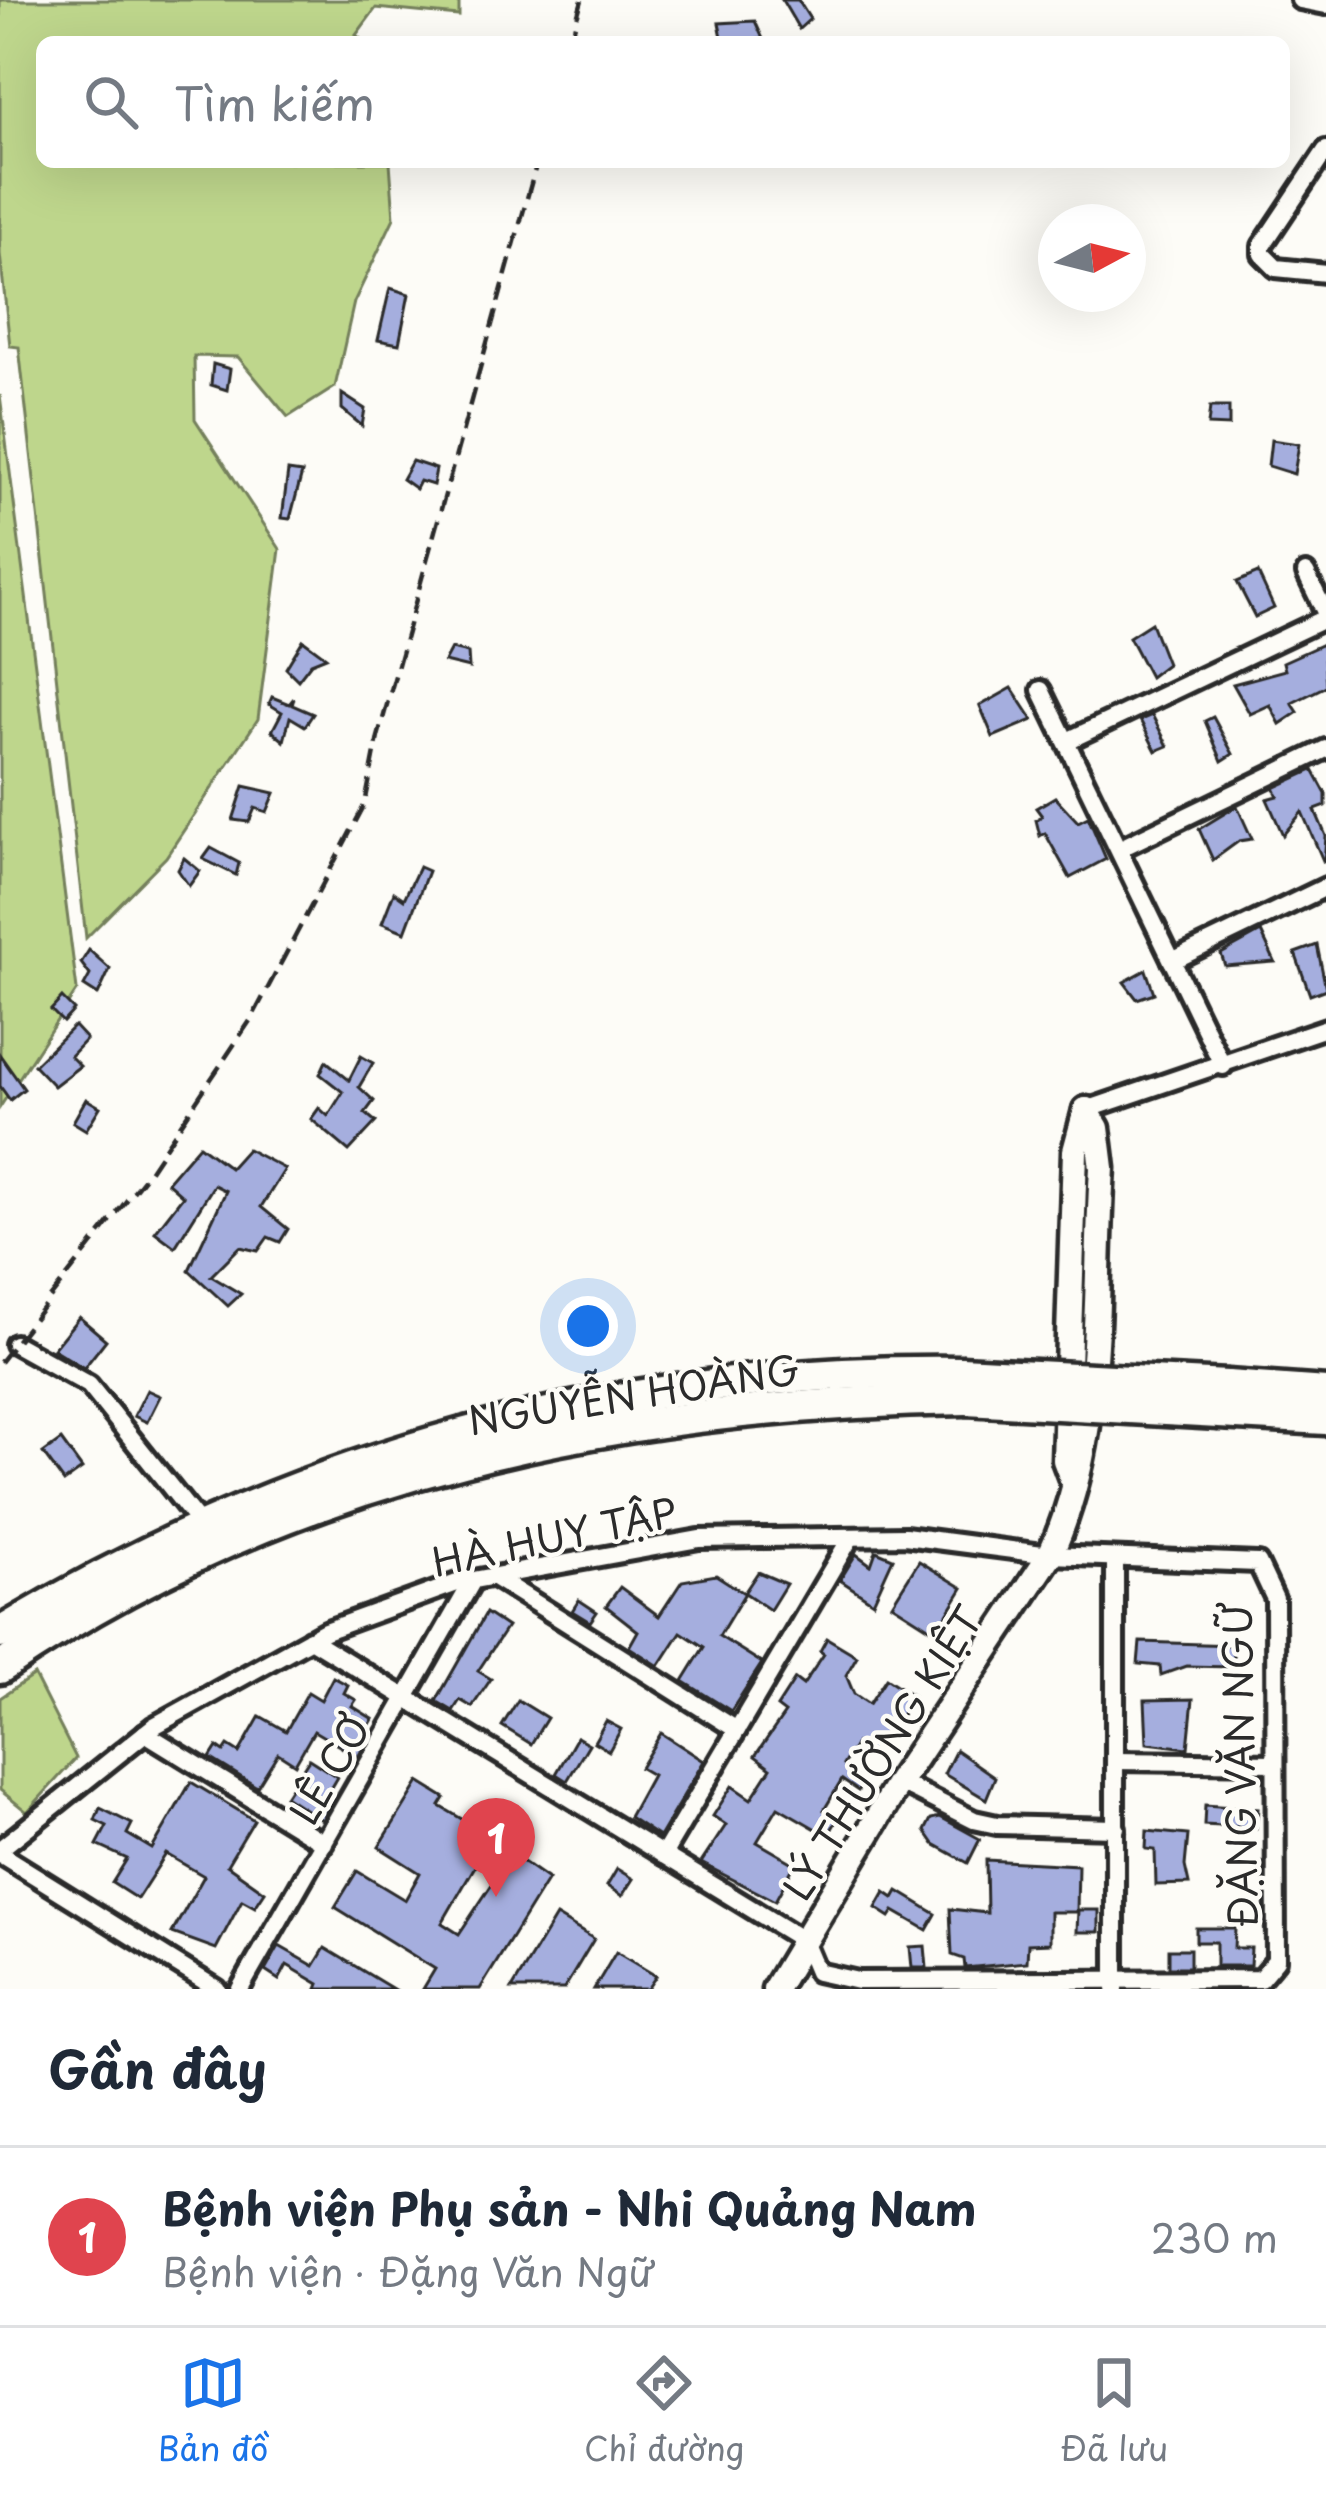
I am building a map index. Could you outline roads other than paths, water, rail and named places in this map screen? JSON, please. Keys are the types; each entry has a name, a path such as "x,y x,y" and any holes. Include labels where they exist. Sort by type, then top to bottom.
{"highway":[{"name":"NGUYỄN HOÀNG","path":"0,1633 102,1572 200,1524 450,1437 592,1403 688,1386 824,1374 1223,1399 1326,1393"},
{"name":"NGUYỄN HOÀNG","path":"0,1668 66,1622 166,1572 357,1490 522,1442 700,1414 963,1386"},
{"name":"NGUYỄN HOÀNG","path":"1223,1399 1326,1419"}],"street":[{"path":"1300,0 1326,5"},
{"path":"1326,150 1262,245 1262,254 1276,268 1326,272"},
{"path":"1067,741 1326,616 1306,573"},
{"path":"1041,690 1223,1066"},
{"path":"1119,849 1326,749"},
{"path":"1172,961 1326,887"},
{"path":"1086,1110 1326,1028"},
{"name":"LÝ THƯỜNG KIỆT","path":"775,1989 899,1782 1051,1555 1074,1484 1065,1460 1082,1302 1075,1150 1086,1110"},
{"path":"15,1345 89,1385 200,1524"},
{"name":"HÀ HUY TẬP","path":"0,1852 145,1733 310,1639 472,1582 699,1539 905,1536 1051,1555"},
{"path":"663,1855 851,1537"},
{"name":"ĐẶNG VĂN NGỮ","path":"310,1639 804,1941 817,1972 858,1982 1115,1984 1260,1978 1276,1960 1275,1600 1258,1563 1051,1555"},
{"path":"1115,1558 1115,1984"},
{"path":"494,1577 737,1730"},
{"name":"LÊ CƠ","path":"240,1989 472,1582"},
{"path":"145,1733 323,1843"},
{"path":"1115,1761 1275,1763"},
{"path":"899,1782 974,1820 997,1825 1116,1828"},
{"path":"0,1852 217,1989"}],"railway":[{"path":"572,36 582,0"},
{"path":"0,1362 148,1173 252,1018 365,804 378,737 535,168"}],"place":[{"name":"Bệnh viện Phụ sản - Nhi Quảng Nam","path":"496,1897"}]}
